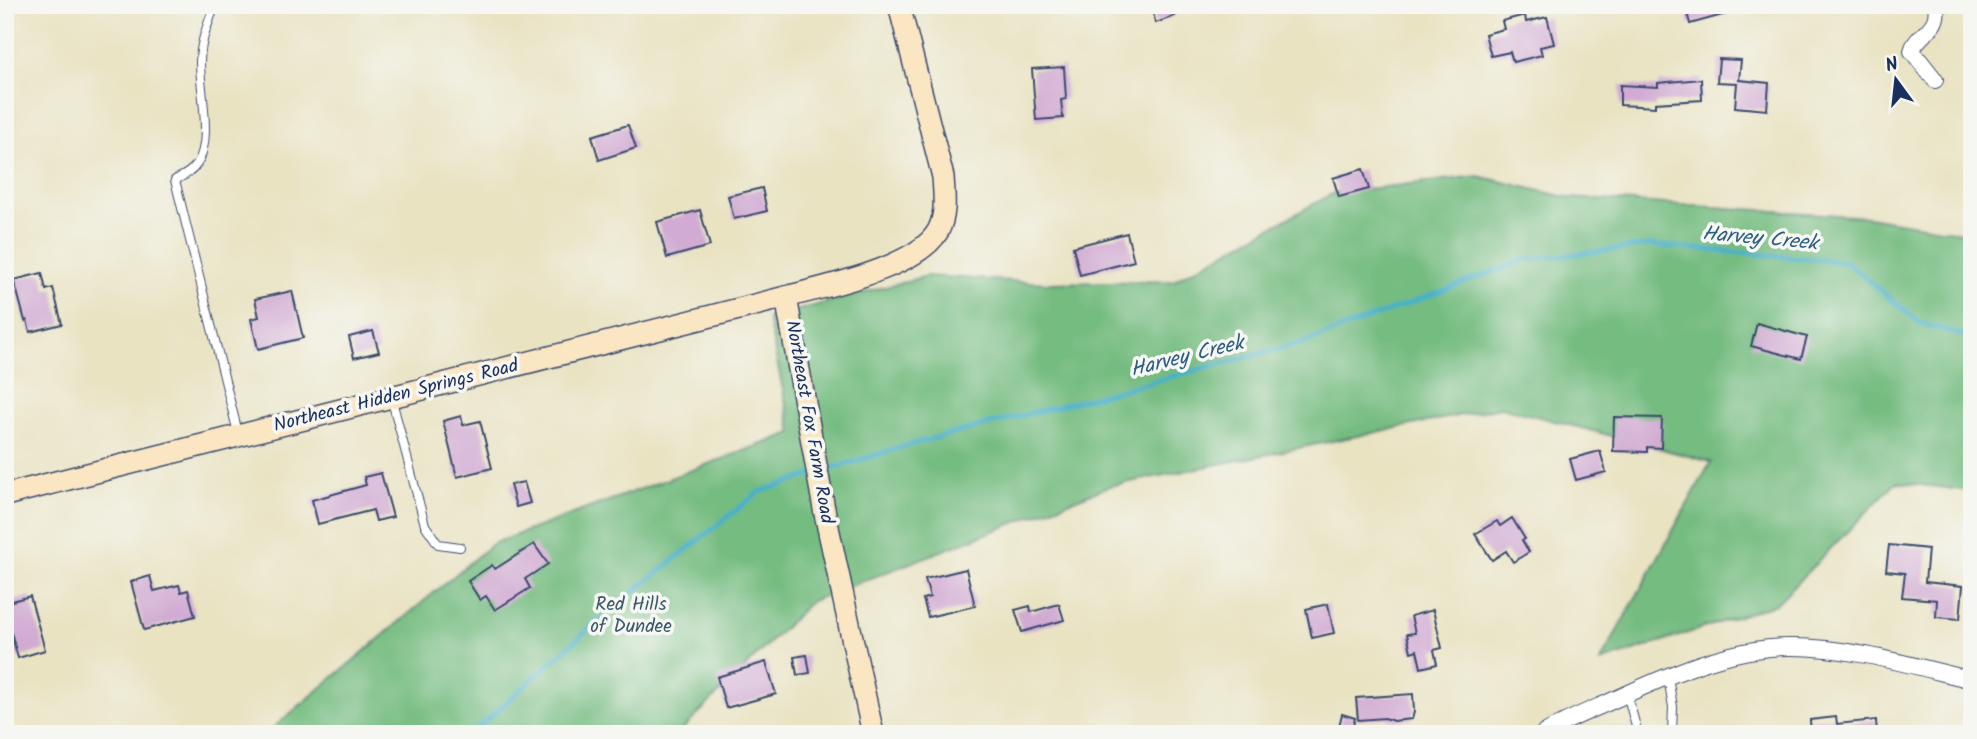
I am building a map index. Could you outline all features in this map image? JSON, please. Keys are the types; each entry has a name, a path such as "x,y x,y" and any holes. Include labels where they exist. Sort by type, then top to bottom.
{"street":[{"name":"Northeast Fox Farm Road","path":"873,734 824,509 786,297 896,263 920,250 937,232 943,218 943,177 899,5"},
{"path":"1935,80 1912,48 1936,19 1937,5"},
{"name":"Northeast Hidden Springs Road","path":"5,495 786,297"},
{"path":"1542,734 1668,677 1756,649 1790,647 1837,650 1972,680"}],"lane":[{"path":"215,5 202,39 200,62 205,126 201,158 195,167 175,180 239,436"},
{"path":"391,397 425,525 438,544 460,547"},
{"path":"1668,677 1673,707 1670,734"},
{"path":"1627,694 1638,734"}],"green space":[{"name":"Red Hills of Dundee","path":"1478,176 1570,198 1868,217 1972,234 1972,491 1896,482 1776,604 1600,662 1711,462 1501,407 1110,486 811,601 678,734 266,734 492,544 792,433 768,318 927,276 1047,283 1173,281 1334,193"}],"building":[{"path":"1150,5 1172,5 1175,16 1156,23"},
{"path":"1685,5 1743,5 1744,9 1690,24"},
{"path":"1525,15 1526,22 1547,17 1554,44 1540,47 1542,55 1513,62 1510,52 1491,56 1485,34 1504,29 1502,21"},
{"path":"1719,59 1741,60 1739,80 1769,83 1767,110 1735,107 1737,83 1717,82"},
{"path":"1064,67 1066,99 1061,100 1063,118 1036,120 1032,69"},
{"path":"1701,79 1702,100 1655,103 1655,107 1620,105 1620,85 1658,87 1658,83"},
{"path":"628,125 636,148 599,160 592,136"},
{"path":"1363,169 1369,189 1339,197 1333,178"},
{"path":"762,188 767,211 734,219 728,196"},
{"path":"700,210 710,246 667,258 657,222"},
{"path":"1127,233 1134,261 1080,275 1073,247"},
{"path":"42,273 46,290 53,288 62,324 30,332 14,280"},
{"path":"292,291 303,338 258,349 251,319 259,317 255,299"},
{"path":"1757,323 1807,337 1801,359 1751,346"},
{"path":"373,331 379,352 354,358 349,337"},
{"path":"461,416 463,425 480,421 492,468 457,477 443,421"},
{"path":"1614,417 1662,418 1661,448 1647,447 1647,452 1613,451"},
{"path":"1600,451 1606,472 1576,480 1570,459"},
{"path":"381,473 393,517 376,521 373,510 318,524 312,500 366,485 364,477"},
{"path":"524,482 530,503 516,507 510,485"},
{"path":"1512,518 1525,539 1522,540 1529,552 1513,562 1506,551 1492,560 1475,534 1497,521 1500,526"},
{"path":"534,544 548,564 525,579 530,588 495,610 486,596 480,600 468,581 492,565 495,569"},
{"path":"1889,545 1928,549 1925,582 1963,586 1960,619 1936,617 1937,600 1902,597 1905,573 1886,571"},
{"path":"966,569 975,606 928,617 923,599 930,597 925,579"},
{"path":"150,576 154,591 179,585 181,592 188,590 195,616 144,630 131,582"},
{"path":"30,596 45,650 18,658 5,603"},
{"path":"1059,604 1064,620 1022,632 1015,610 1030,606 1031,612"},
{"path":"1328,604 1334,633 1312,638 1306,609"},
{"path":"1433,610 1442,648 1434,650 1437,664 1421,668 1417,650 1411,652 1407,634 1415,633 1411,616"},
{"path":"807,655 810,673 797,675 794,657"},
{"path":"766,662 776,694 726,708 717,677"},
{"path":"1413,694 1412,719 1358,720 1356,698"},
{"path":"1342,714 1355,718 1351,734 1337,734"},
{"path":"1836,717 1837,724 1876,720 1877,734 1811,734 1810,720"}],"waterway":[{"name":"Harvey Creek","path":"824,471 905,446 1309,341 1524,260 1652,245 1846,262 1920,323 1972,338"},
{"name":"Harvey Creek","path":"471,734 602,617 759,492 814,474"}]}
